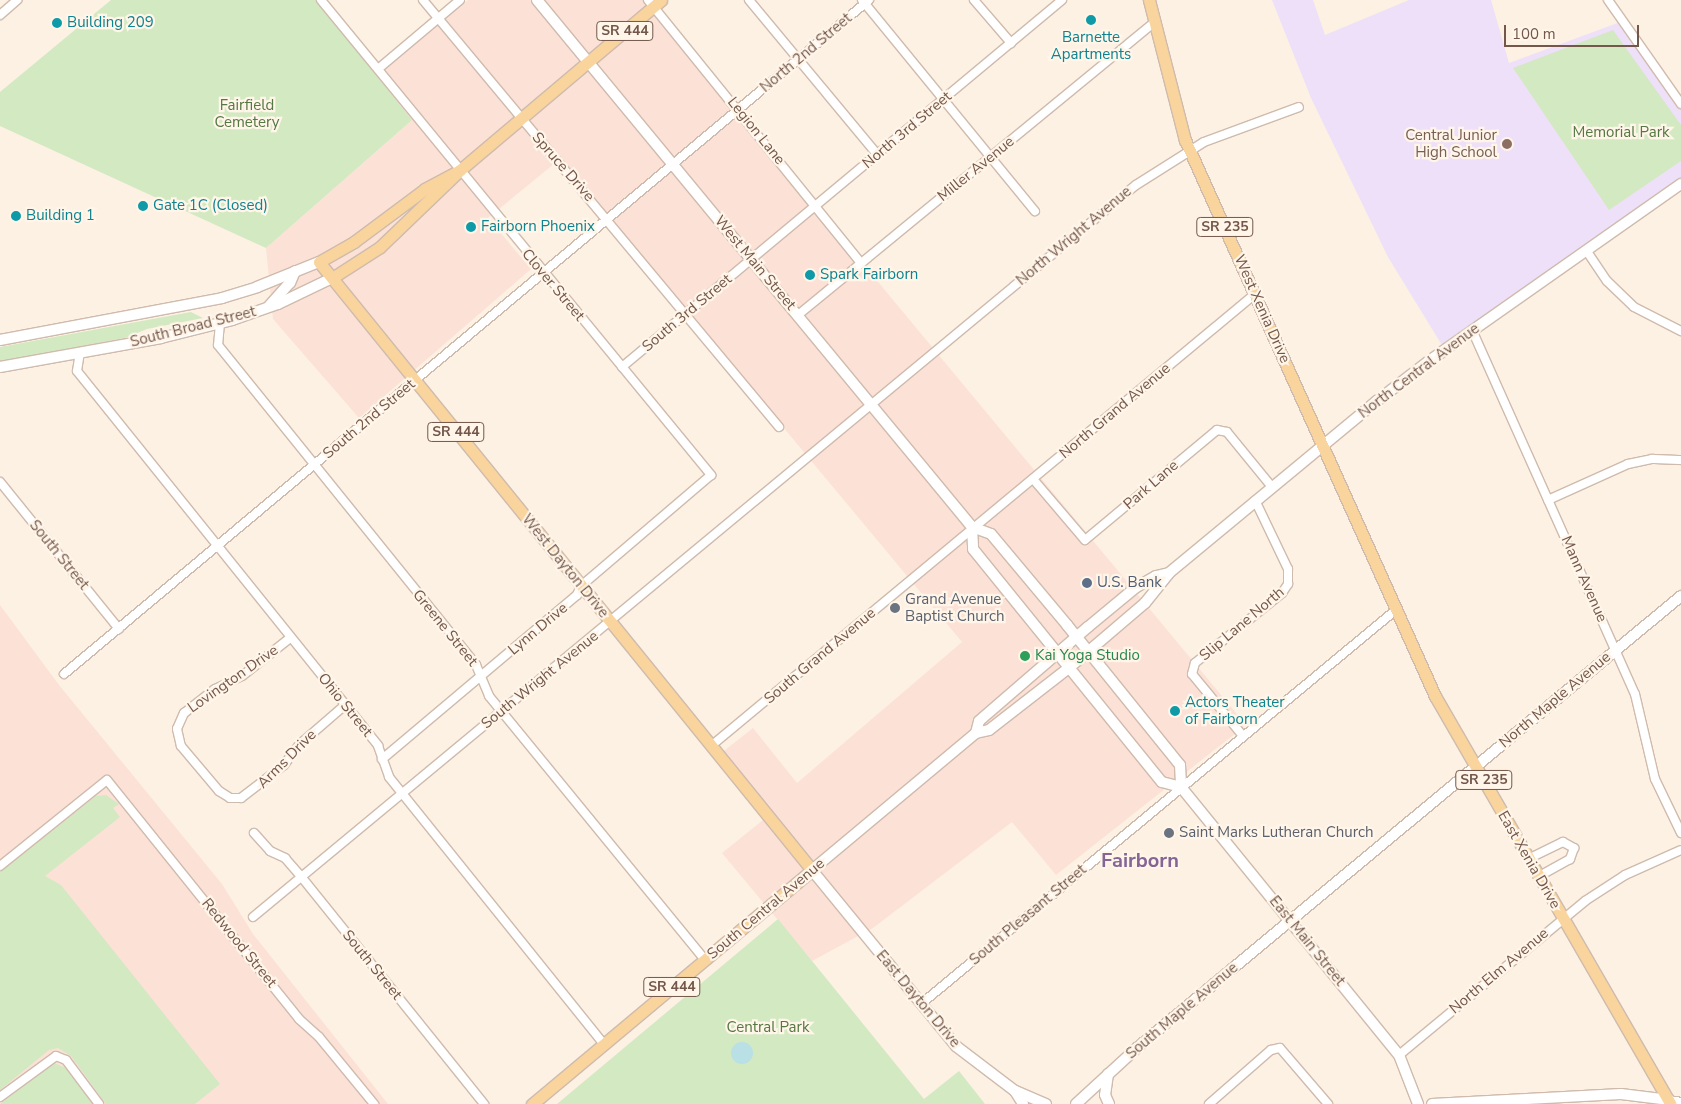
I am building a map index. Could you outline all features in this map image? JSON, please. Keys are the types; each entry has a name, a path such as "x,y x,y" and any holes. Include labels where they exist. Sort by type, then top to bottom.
{"main road":[{"name":"West Xenia Drive","path":"1149,0 1183,134 1323,446"},
{"name":"SR 444","path":"588,62 654,2"},
{"name":"South Broad Street","path":"332,278 380,247 460,170 588,62"},
{"name":"South Broad Street","path":"319,262 360,238 425,189 460,170"},
{"name":"West Dayton Drive","path":"319,262 414,382 812,870"},
{"name":"East Xenia Drive","path":"1323,446 1435,696 1562,918 1674,1102"},
{"name":"South Central Avenue","path":"532,1104 812,870"}],"street":[{"path":"0,15 17,0"},
{"name":"Clover Street","path":"322,0 711,475"},
{"name":"Spruce Drive","path":"423,0 779,427"},
{"path":"378,69 460,0"},
{"name":"West Main Street","path":"537,0 972,527 991,534 1076,636"},
{"path":"749,0 877,154"},
{"path":"974,0 1010,43"},
{"name":"North 3rd Street","path":"752,259 1062,0"},
{"path":"1608,0 1681,104"},
{"path":"865,1 1035,211"},
{"name":"North 2nd Street","path":"674,165 865,1"},
{"name":"Legion Lane","path":"654,2 861,263"},
{"name":"Miller Avenue","path":"798,315 1154,23"},
{"name":"North Wright Avenue","path":"872,405 1136,184 1204,142 1299,107"},
{"name":"South 2nd Street","path":"64,674 674,165"},
{"name":"North Central Avenue","path":"1070,667 1145,603 1169,573 1255,500 1323,446 1472,330 1681,184"},
{"path":"1586,250 1607,281 1634,307 1681,331"},
{"name":"South 3rd Street","path":"622,367 752,259"},
{"name":"South Broad Street","path":"0,340 222,298 319,262"},
{"path":"266,308 290,283 295,271"},
{"name":"South Broad Street","path":"0,367 220,323 266,308 332,278"},
{"name":"North Grand Avenue","path":"972,527 1033,479 1255,294"},
{"name":"Greene Street","path":"220,323 218,345 482,676 487,691 502,710 705,960"},
{"name":"Mann Avenue","path":"1472,330 1616,650 1640,708 1655,779 1681,833"},
{"name":"Ohio Street","path":"80,352 76,371 378,746 386,773 604,1044"},
{"name":"South Wright Avenue","path":"253,917 872,405"},
{"name":"Park Lane","path":"1033,479 1079,537 1085,540 1217,430 1227,432 1272,487"},
{"path":"1548,500 1628,464 1652,459 1681,460"},
{"name":"Lynn Drive","path":"382,759 577,595 580,586 711,475"},
{"name":"South Street","path":"0,482 119,629"},
{"name":"Slip Lane North","path":"1243,736 1192,674 1195,663 1282,593 1288,584 1288,569 1255,500"},
{"path":"972,527 972,549 1058,652"},
{"name":"South Grand Avenue","path":"711,746 972,527"},
{"name":"North Central Avenue","path":"1058,652 1135,588 1156,576 1169,573"},
{"name":"North Maple Avenue","path":"1291,921 1681,596"},
{"name":"South Pleasant Street","path":"921,1004 1397,609"},
{"path":"1076,636 1180,765 1181,787"},
{"name":"Lovington Drive","path":"204,773 178,740 177,729 180,718 215,689 242,676 290,638"},
{"name":"East Main Street","path":"1058,652 1162,782 1181,787 1399,1055 1418,1104"},
{"name":"South Central Avenue","path":"976,733 979,721 1058,652"},
{"name":"South Central Avenue","path":"812,870 976,733 989,730 1070,667"},
{"name":"Arms Drive","path":"204,773 225,796 236,799 246,797 284,765 300,744 345,705"},
{"name":"Redwood Street","path":"0,866 107,780 299,1018 319,1037 374,1104"},
{"name":"South Street","path":"254,833 270,851 285,858 484,1104"},
{"path":"1528,859 1563,842 1574,848 1570,859 1538,877"},
{"name":"North Elm Avenue","path":"1399,1055 1562,918 1625,875 1681,850"},
{"name":"East Dayton Drive","path":"812,870 956,1046 1015,1090 1046,1104"},
{"name":"South Maple Avenue","path":"1076,1104 1108,1074 1291,921"},
{"path":"1209,1104 1271,1050 1280,1048 1328,1104"},
{"path":"0,1097 56,1056 66,1060 98,1104"},
{"path":"1108,1074 1105,1095 1109,1104"},
{"path":"1015,1090 1023,1104"},
{"path":"1432,1104 1621,1094 1674,1102"}],"shaded area":[{"path":"468,0 644,0 1246,725 1056,875 1012,822 873,928 812,961 722,853 763,820 715,758 753,728 797,783 962,642 560,159 488,218 531,269 359,418 273,319 266,248 412,120 377,75"},
{"name":"Central Junior High School","path":"1272,0 1313,0 1325,35 1409,0 1491,0 1509,63 1623,21 1681,103 1681,184 1445,350 1388,257 1311,98"},
{"path":"0,605 59,685 222,884 253,934 388,1104 0,1104"}],"green space":[{"name":"Fairfield Cemetery","path":"111,0 317,0 412,120 266,248 0,126 0,92"},
{"name":"Memorial Park","path":"1613,30 1681,125 1681,161 1609,210 1513,68"},
{"path":"191,312 203,318 147,329 125,338 0,362 0,347"},
{"path":"106,795 119,804 113,808 120,817 45,876 61,885 220,1084 195,1104 106,1104 71,1056 58,1048 49,1050 0,1090 0,872 96,796"},
{"name":"Central Park","path":"778,919 924,1099 959,1071 985,1104 557,1104"},
{"path":"54,1063 66,1068 93,1104 0,1104"}],"water":[{"path":"742,1042 750,1045 753,1053 750,1061 742,1064 734,1061 731,1053 734,1045"}],"place":[{"name":"Barnette Apartments","path":"1091,20"},
{"name":"Building 209","path":"57,23"},
{"name":"Central Junior High School","path":"1507,144"},
{"name":"Gate 1C (Closed)","path":"143,206"},
{"name":"Building 1","path":"16,216"},
{"name":"Fairborn Phoenix","path":"471,227"},
{"name":"Spark Fairborn","path":"810,275"},
{"name":"U.S. Bank","path":"1087,583"},
{"name":"Grand Avenue Baptist Church","path":"895,608"},
{"name":"Kai Yoga Studio","path":"1025,656"},
{"name":"Actors Theater of Fairborn","path":"1175,711"},
{"name":"Saint Marks Lutheran Church","path":"1169,833"}],"district":[{"name":"Fairborn","path":"1140,860"}]}
